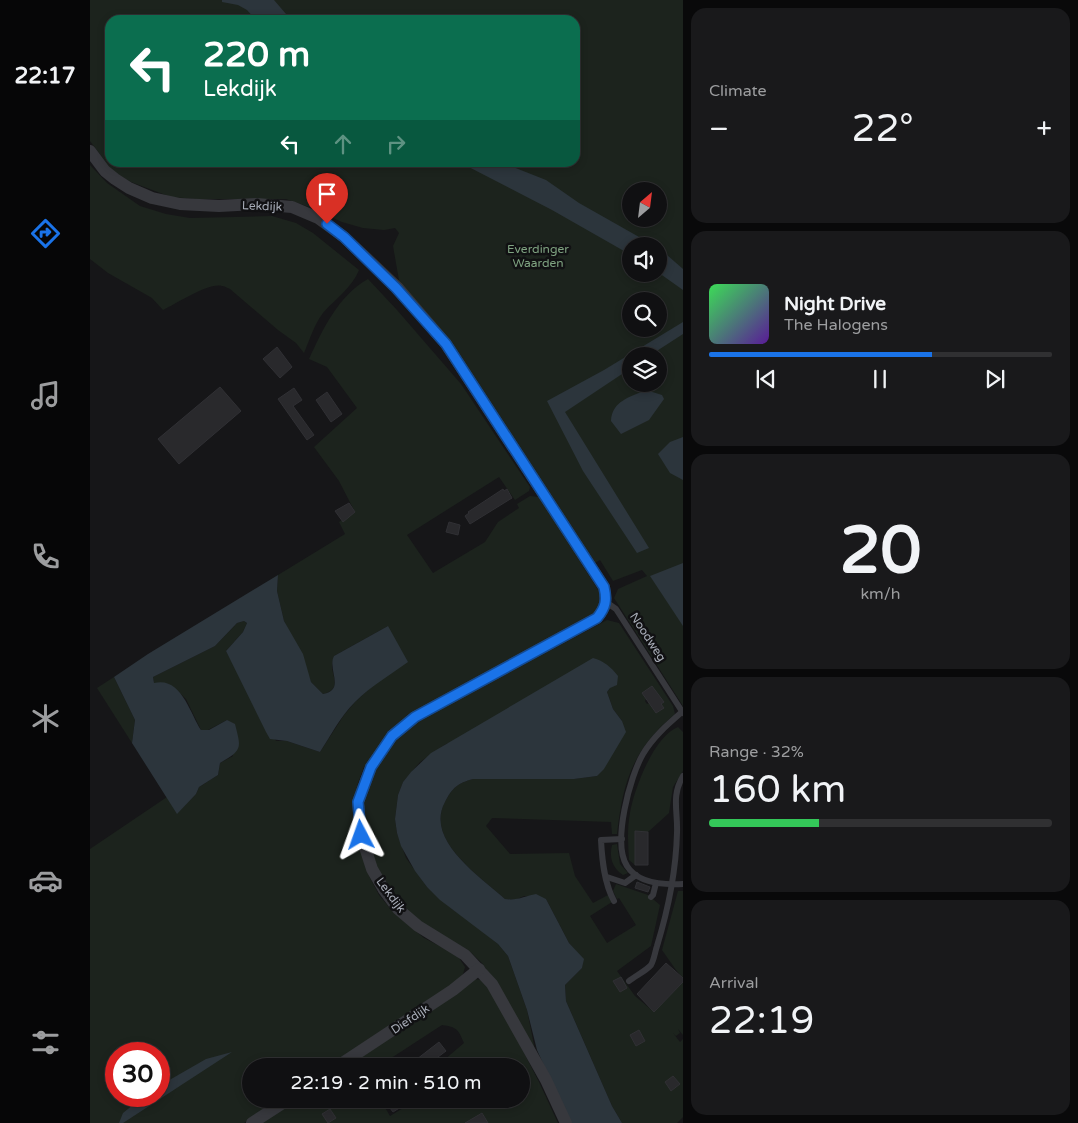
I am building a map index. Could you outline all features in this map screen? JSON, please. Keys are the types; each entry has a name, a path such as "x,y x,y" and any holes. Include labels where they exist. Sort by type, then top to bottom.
{"street":[{"name":"Lekdijk","path":"90,151 110,175 129,188 152,198 180,204 219,206 257,204 292,207 318,218 344,237 396,288 446,344 604,587 606,602 604,609 597,618 415,717 392,736 371,767 358,802 361,835 372,869 388,896 398,909 418,926 465,955 492,984 546,1080 566,1123"},
{"name":"Diefdijk","path":"350,1058 453,990 479,969"},
{"path":"252,1123 275,1108"}],"lane":[{"name":"Noodweg","path":"606,602 616,609 683,712"},
{"path":"683,712 665,726 642,756 627,795 622,838 626,865 636,875 656,883 683,884"},
{"path":"629,981 650,965 660,937 672,885 677,830 674,804 678,786 683,776"},
{"path":"614,901 609,892 602,859 601,840 622,838"},
{"path":"606,877 625,883 636,875"},
{"path":"651,897 656,883"}],"green space":[{"name":"Everdinger Waarden","path":"90,0 683,0 683,706 614,598 618,589 647,576 642,570 613,581 600,560 593,564 400,286 393,246 399,233 395,228 384,230 363,228 342,222 286,199 196,199 171,197 131,182 113,172 109,167 580,167 580,15 105,15 105,161 90,141"},
{"path":"90,165 107,183 140,206 166,214 190,218 272,216 296,223 313,233 359,270 348,288 323,313 304,353 296,343 224,286 209,287 201,290 163,310 152,298 108,273 90,259"},
{"path":"368,279 461,384 530,487 529,491 515,500 499,477 407,535 433,573 485,542 498,522 519,508 517,504 530,496 539,497 597,588 600,594 598,611 440,697 364,767 358,783 353,802 370,878 379,895 393,912 424,938 457,955 465,967 463,974 450,987 343,1058 242,1058 242,1108 267,1108 244,1123 90,1123 90,849 167,797 177,813 196,794 199,787 218,775 220,763 233,756 227,720 208,730 201,730 186,699 179,692 154,683 153,677 215,646 237,623 244,621 247,623 243,632 226,651 276,741 287,741 320,752 344,715 370,688 388,626 334,656 332,668 335,684 332,690 323,694 311,682 284,621 277,591 278,575 345,534 339,522 355,512 339,481 314,447 357,408 327,367 309,359 333,314 348,294"},
{"path":"607,620 619,623 673,706 675,714 649,740 632,767 619,815 617,834 612,834 611,822 492,818 486,826 510,854 569,853 575,876 593,903 608,895 612,902 590,916 607,943 636,925 613,891 616,884 648,895 660,905 651,946 617,971 635,996 654,1012 683,982 683,1035 678,1029 680,1033 676,1036 673,1033 680,1042 683,1039 683,1117 677,1123 622,1123 612,1106 566,1001 565,985 582,968 583,959 569,943 546,899 524,896 515,900 505,899 458,857 442,830 441,816 450,793 459,784 473,779 574,779 597,776 622,721 613,709 607,692 610,688 446,744 420,762 403,782 398,795 395,819 397,833 406,858 427,887 452,909 498,944 508,956 527,1010 535,1050 482,963 468,950 424,925 409,913 396,898 376,866 364,830 362,812 367,785 393,741 419,720","holes":["652,687 664,702 654,709 649,703 647,704 645,701"]},
{"path":"114,677 135,720 132,743 97,688"},
{"path":"678,727 683,732 683,771 673,787 669,813 648,832 635,832 635,865 629,860 628,825 632,803 646,764 653,752 669,732"},
{"path":"617,844 620,864 628,873 623,875 616,869 611,858 612,845"},
{"path":"678,891 683,891 683,978 662,950"},
{"path":"474,979 482,980 489,985 527,1058 446,1058 464,1043 454,1028 442,1025 391,1058 359,1058"},
{"path":"530,1065 558,1123 260,1123 284,1108 385,1108 390,1116 403,1108 530,1108"}],"shaded area":[{"path":"222,0 274,0 287,15 252,15 238,5 222,2"},
{"path":"469,167 513,167 546,180 579,203 639,237 622,237 622,250 552,210"},
{"path":"667,255 683,269 683,290 667,279"},
{"path":"683,322 683,334 663,347 642,347 658,337 667,337 667,332"},
{"path":"622,359 622,374 565,412 649,548 637,553 583,471 547,401"},
{"path":"642,392 652,392 662,395 664,399 649,420 621,434 611,421 612,414 618,404"},
{"path":"683,437 683,480 670,473 658,454 670,442"},
{"path":"683,563 683,626 650,576"},
{"path":"278,575 277,591 284,621 303,654 311,682 323,694 330,692 335,684 332,661 334,656 388,626 408,662 355,702 340,720 320,752 287,741 270,739 226,651 243,632 247,623 244,621 237,623 215,646 153,677 154,683 163,682 178,690 201,730 209,730 227,720 235,724 239,743 233,755 220,763 218,775 199,787 196,794 177,814 132,743 135,720 114,677 148,654"},
{"path":"593,658 607,665 618,676 617,685 610,688 607,692 613,709 622,721 626,732 604,769 597,776 574,779 473,779 459,784 450,793 441,816 442,830 449,844 470,869 505,899 517,899 536,894 546,899 569,943 584,959 582,968 565,985 566,1001 612,1106 622,1123 570,1123 537,1050 527,1010 508,956 498,944 440,900 427,887 415,871 401,846 395,819 398,795 403,782 431,753"},
{"path":"232,1052 170,1092 170,1080 206,1059"},
{"path":"130,1107 148,1107 123,1123 119,1123 123,1113"}],"building":[{"path":"277,347 292,367 280,378 263,359"},
{"path":"220,387 241,411 179,464 158,439"},
{"path":"294,388 302,400 293,406 314,435 307,440 278,399"},
{"path":"327,392 342,414 331,422 316,400"},
{"path":"503,489 504,491 507,489 512,498 470,524 465,516 468,512"},
{"path":"349,503 355,512 343,522 335,511"},
{"path":"449,522 460,525 458,535 446,532"},
{"path":"652,686 664,702 661,704 664,708 656,713 642,693"},
{"path":"635,831 648,832 648,865 635,865"},
{"path":"637,882 650,887 648,892 635,888"},
{"path":"666,963 683,978 683,982 654,1012 637,994"},
{"path":"621,977 627,988 620,992 613,981"},
{"path":"639,1030 645,1041 636,1046 630,1035"},
{"path":"439,1042 446,1051 437,1058 418,1058"},
{"path":"673,1076 680,1084 671,1091 665,1082"},
{"path":"390,1108 399,1108 393,1112"},
{"path":"330,1109 336,1118 328,1123 322,1114"},
{"path":"482,1113 488,1123 465,1123"}],"route":[{"path":"327,224 373,264 418,310 446,344 604,587 606,594 604,609 597,618 415,717 392,736 371,767 358,802 361,835"}]}
